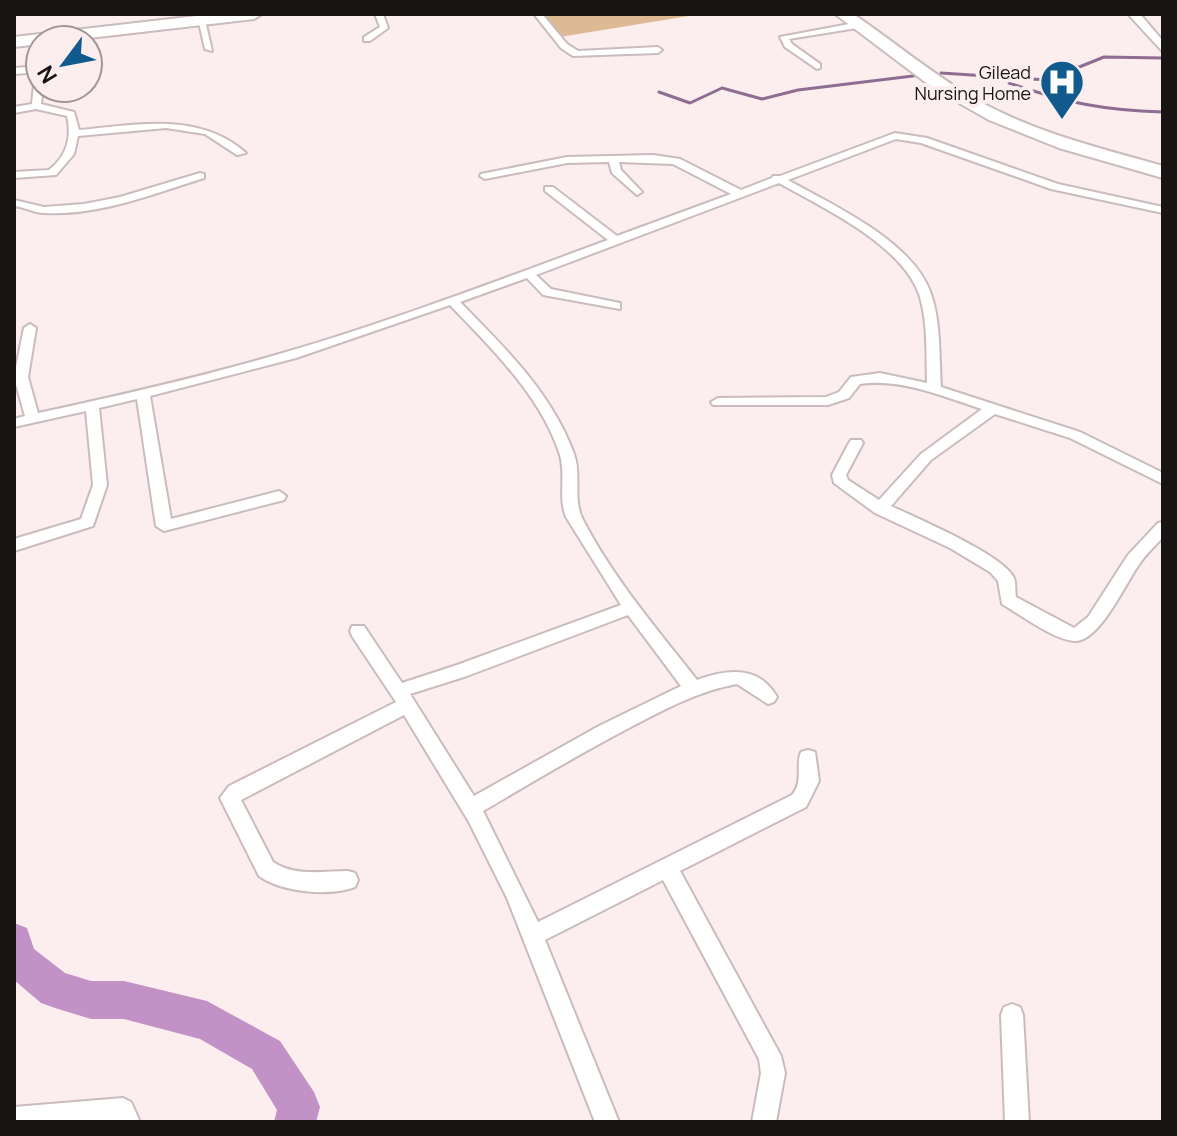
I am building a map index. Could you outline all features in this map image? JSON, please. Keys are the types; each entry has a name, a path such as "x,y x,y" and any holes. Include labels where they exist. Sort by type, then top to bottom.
{"highway":[{"path":"104,33 254,14"},
{"path":"843,14 856,20 934,80 987,113 1036,133 1163,170"}],"street":[{"path":"367,39 384,28 379,14"},
{"path":"538,14 564,46 576,54 658,50"},
{"path":"1134,14 1163,48"},
{"path":"207,18 209,49"},
{"path":"817,66 788,45 784,37 856,20"},
{"path":"14,110 36,106 71,114 74,133 69,156 59,169 41,176 14,175"},
{"path":"74,133 166,125 210,133 241,153"},
{"path":"14,423 92,407 291,355 529,274 889,137 906,135 1055,187 1163,210"},
{"path":"613,159 616,171 637,192"},
{"path":"485,176 534,165 613,159 676,161 738,193"},
{"path":"14,203 26,202 44,210 95,205 200,176"},
{"path":"777,178 885,245 920,282 926,302 934,389"},
{"path":"549,189 615,240"},
{"path":"529,274 547,292 616,306"},
{"path":"453,301 508,358 549,416 567,454 568,496 572,514 632,607 693,688"},
{"path":"30,328 21,377 33,419"},
{"path":"718,402 828,401 844,395 856,380 867,376 934,389 1075,435 1163,479"},
{"path":"143,394 164,526 279,496"},
{"path":"14,545 88,522 100,485 92,407"},
{"path":"880,509 926,457 992,409"},
{"path":"856,443 839,475 841,483 880,509 986,561 1006,579 1008,600 1064,632 1077,635 1094,622 1134,559 1163,527"},
{"path":"348,880 288,880 272,874 266,869 230,798 403,698 461,671 632,607"},
{"path":"358,631 472,807 519,899 607,1122"},
{"path":"472,807 693,688 736,677 750,682 768,697"},
{"path":"533,935 799,801 811,782 808,758"},
{"path":"667,868 770,1056 773,1073 764,1122"},
{"path":"1012,1015 1017,1122"},
{"path":"14,1119 123,1110 128,1122"}],"shaded area":[{"path":"540,14 701,14 560,37"}],"waterway":[{"path":"941,73 1047,80 1104,57 1163,58"},
{"path":"659,92 690,103 722,88 762,99 798,90 921,75"},
{"path":"1009,83 1085,104 1163,112"},
{"path":"14,941 17,959 55,989 91,1000 124,1000 207,1021 266,1055 299,1107 295,1122"}],"place":[{"name":"Gilead Nursing Home","path":"1062,121"}]}
